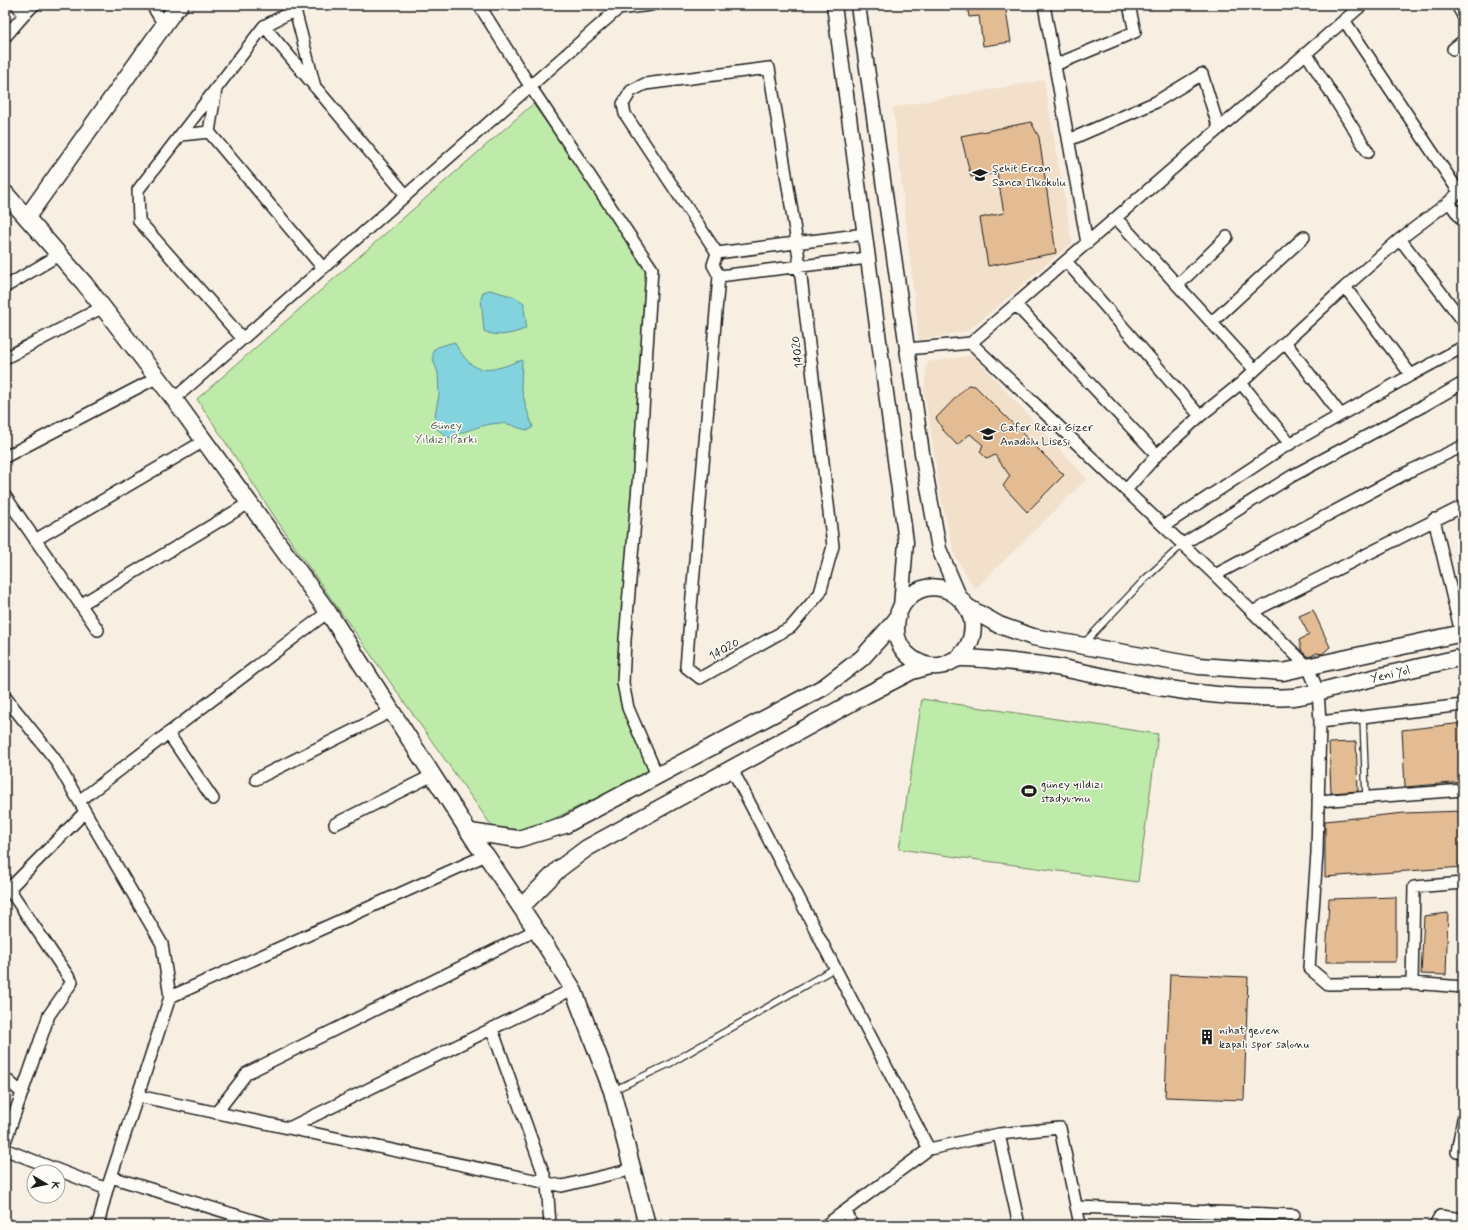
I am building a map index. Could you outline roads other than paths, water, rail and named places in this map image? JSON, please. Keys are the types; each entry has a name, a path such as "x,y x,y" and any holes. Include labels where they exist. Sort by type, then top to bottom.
{"main road":[{"path":"27,217 174,11 180,5"},
{"path":"8,201 27,217 103,307 158,377 328,612 478,846 486,855 521,906 573,989 612,1091 647,1225"},
{"path":"470,832 518,839 564,825 824,687 862,658 898,614 909,597 920,590 934,588 947,590 999,625 1033,637 1200,666 1283,672 1462,633"},
{"path":"521,906 559,869 587,848 912,671 930,666 944,665 958,658 968,647 972,635 973,621 964,602"},
{"path":"898,614 896,634 900,646 909,657 917,662 930,666"},
{"name":"Yeni Yol","path":"958,658 1038,664 1167,689 1245,697 1295,697 1463,657"}],"street":[{"path":"5,37 16,26 20,10 34,5"},
{"path":"152,5 164,25"},
{"path":"479,5 530,86 652,269 639,473 625,640 623,683 628,708 658,775"},
{"path":"174,399 619,7 651,5"},
{"path":"834,5 906,542 898,614"},
{"path":"858,5 922,453 939,549 964,602"},
{"path":"1044,5 1087,243"},
{"path":"1055,65 1135,32 1129,5"},
{"path":"907,350 971,343 1362,5"},
{"path":"1457,5 1463,16"},
{"path":"243,339 139,221 138,190 264,26 295,10 316,87"},
{"path":"1126,490 1157,455 1200,416 1241,383 1345,287 1400,239 1449,202 1461,190 1344,20"},
{"path":"264,26 406,195"},
{"path":"1453,49 1463,41"},
{"path":"1306,53 1368,152"},
{"path":"717,253 625,114 623,104 631,91 645,84 769,68 797,243 799,267"},
{"path":"1069,140 1156,102 1202,74 1219,129"},
{"path":"216,89 209,132 323,268"},
{"path":"181,135 209,132"},
{"path":"1449,202 1463,221"},
{"path":"1116,218 1255,370"},
{"path":"717,253 865,234"},
{"path":"1178,285 1227,237"},
{"path":"1212,322 1304,237"},
{"path":"1400,239 1463,322"},
{"path":"717,253 713,265 720,276 868,258"},
{"path":"5,287 59,255"},
{"path":"1066,261 1200,416"},
{"name":"14020","path":"720,276 686,667 700,678 791,627 820,593 833,546 799,267"},
{"path":"1345,287 1411,375"},
{"path":"1016,305 1157,455"},
{"path":"5,358 103,307"},
{"path":"1285,342 1341,415"},
{"path":"971,343 1183,544 1308,667 1318,691 1320,722 1317,853 1309,968 1328,984 1412,983 1463,987"},
{"path":"1164,526 1290,444 1463,347"},
{"path":"5,457 158,377"},
{"path":"1241,383 1290,444"},
{"path":"1183,544 1292,476 1463,383"},
{"path":"35,540 204,441"},
{"path":"1215,575 1412,470 1463,446"},
{"path":"5,496 98,630"},
{"path":"80,604 249,503"},
{"path":"1252,612 1434,519 1463,506"},
{"path":"1434,519 1462,633"},
{"path":"79,801 328,612"},
{"path":"5,697 54,758 162,944 170,997 111,1176 98,1225"},
{"path":"1320,722 1463,705"},
{"path":"256,779 392,711"},
{"path":"168,733 213,800"},
{"path":"732,768 929,1149"},
{"path":"334,824 433,775"},
{"path":"1318,801 1463,790"},
{"path":"5,1142 49,1015 72,982 6,888 85,812"},
{"path":"170,997 486,855"},
{"path":"1412,983 1414,887 1463,883"},
{"path":"216,1113 247,1073 536,930"},
{"path":"289,1128 573,989"},
{"path":"492,1029 547,1183 550,1225"},
{"path":"5,1078 22,1093"},
{"path":"138,1096 562,1186 633,1169"},
{"path":"1463,1120 1457,1152 1463,1153"},
{"path":"826,1225 929,1149 999,1134 1060,1128 1080,1225"},
{"path":"999,1134 1019,1225"},
{"path":"5,1150 107,1189"},
{"path":"111,1176 268,1225"},
{"path":"1076,1207 1294,1215"},
{"path":"846,1210 852,1225"},
{"path":"1206,1211 1207,1225"},
{"path":"1435,1225 1440,1216 1463,1220"}],"lane":[{"path":"1082,646 1145,579 1183,544"},
{"path":"1363,717 1366,798"},
{"path":"612,1091 669,1064 836,968"}],"water":[{"path":"490,290 515,297 524,303 526,323 525,329 510,334 499,335 484,331 481,299 483,292"},
{"path":"454,342 467,360 483,369 498,368 522,360 521,386 533,427 526,430 501,423 478,427 448,438 435,427 435,415 439,395 438,373 433,359 433,350"}],"place":[{"name":"Şehit Ercan Sanca İlkokulu","path":"980,175"},
{"name":"Cafer Recai Gizer Anadolu Lisesi","path":"988,434"},
{"name":"güney yıldızı stadyumu","path":"1029,791"},
{"name":"nihat geven kapalı spor salonu","path":"1207,1037"}],"park label":[{"name":"Güney Yıldızı Parkı","path":"446,432"}]}
